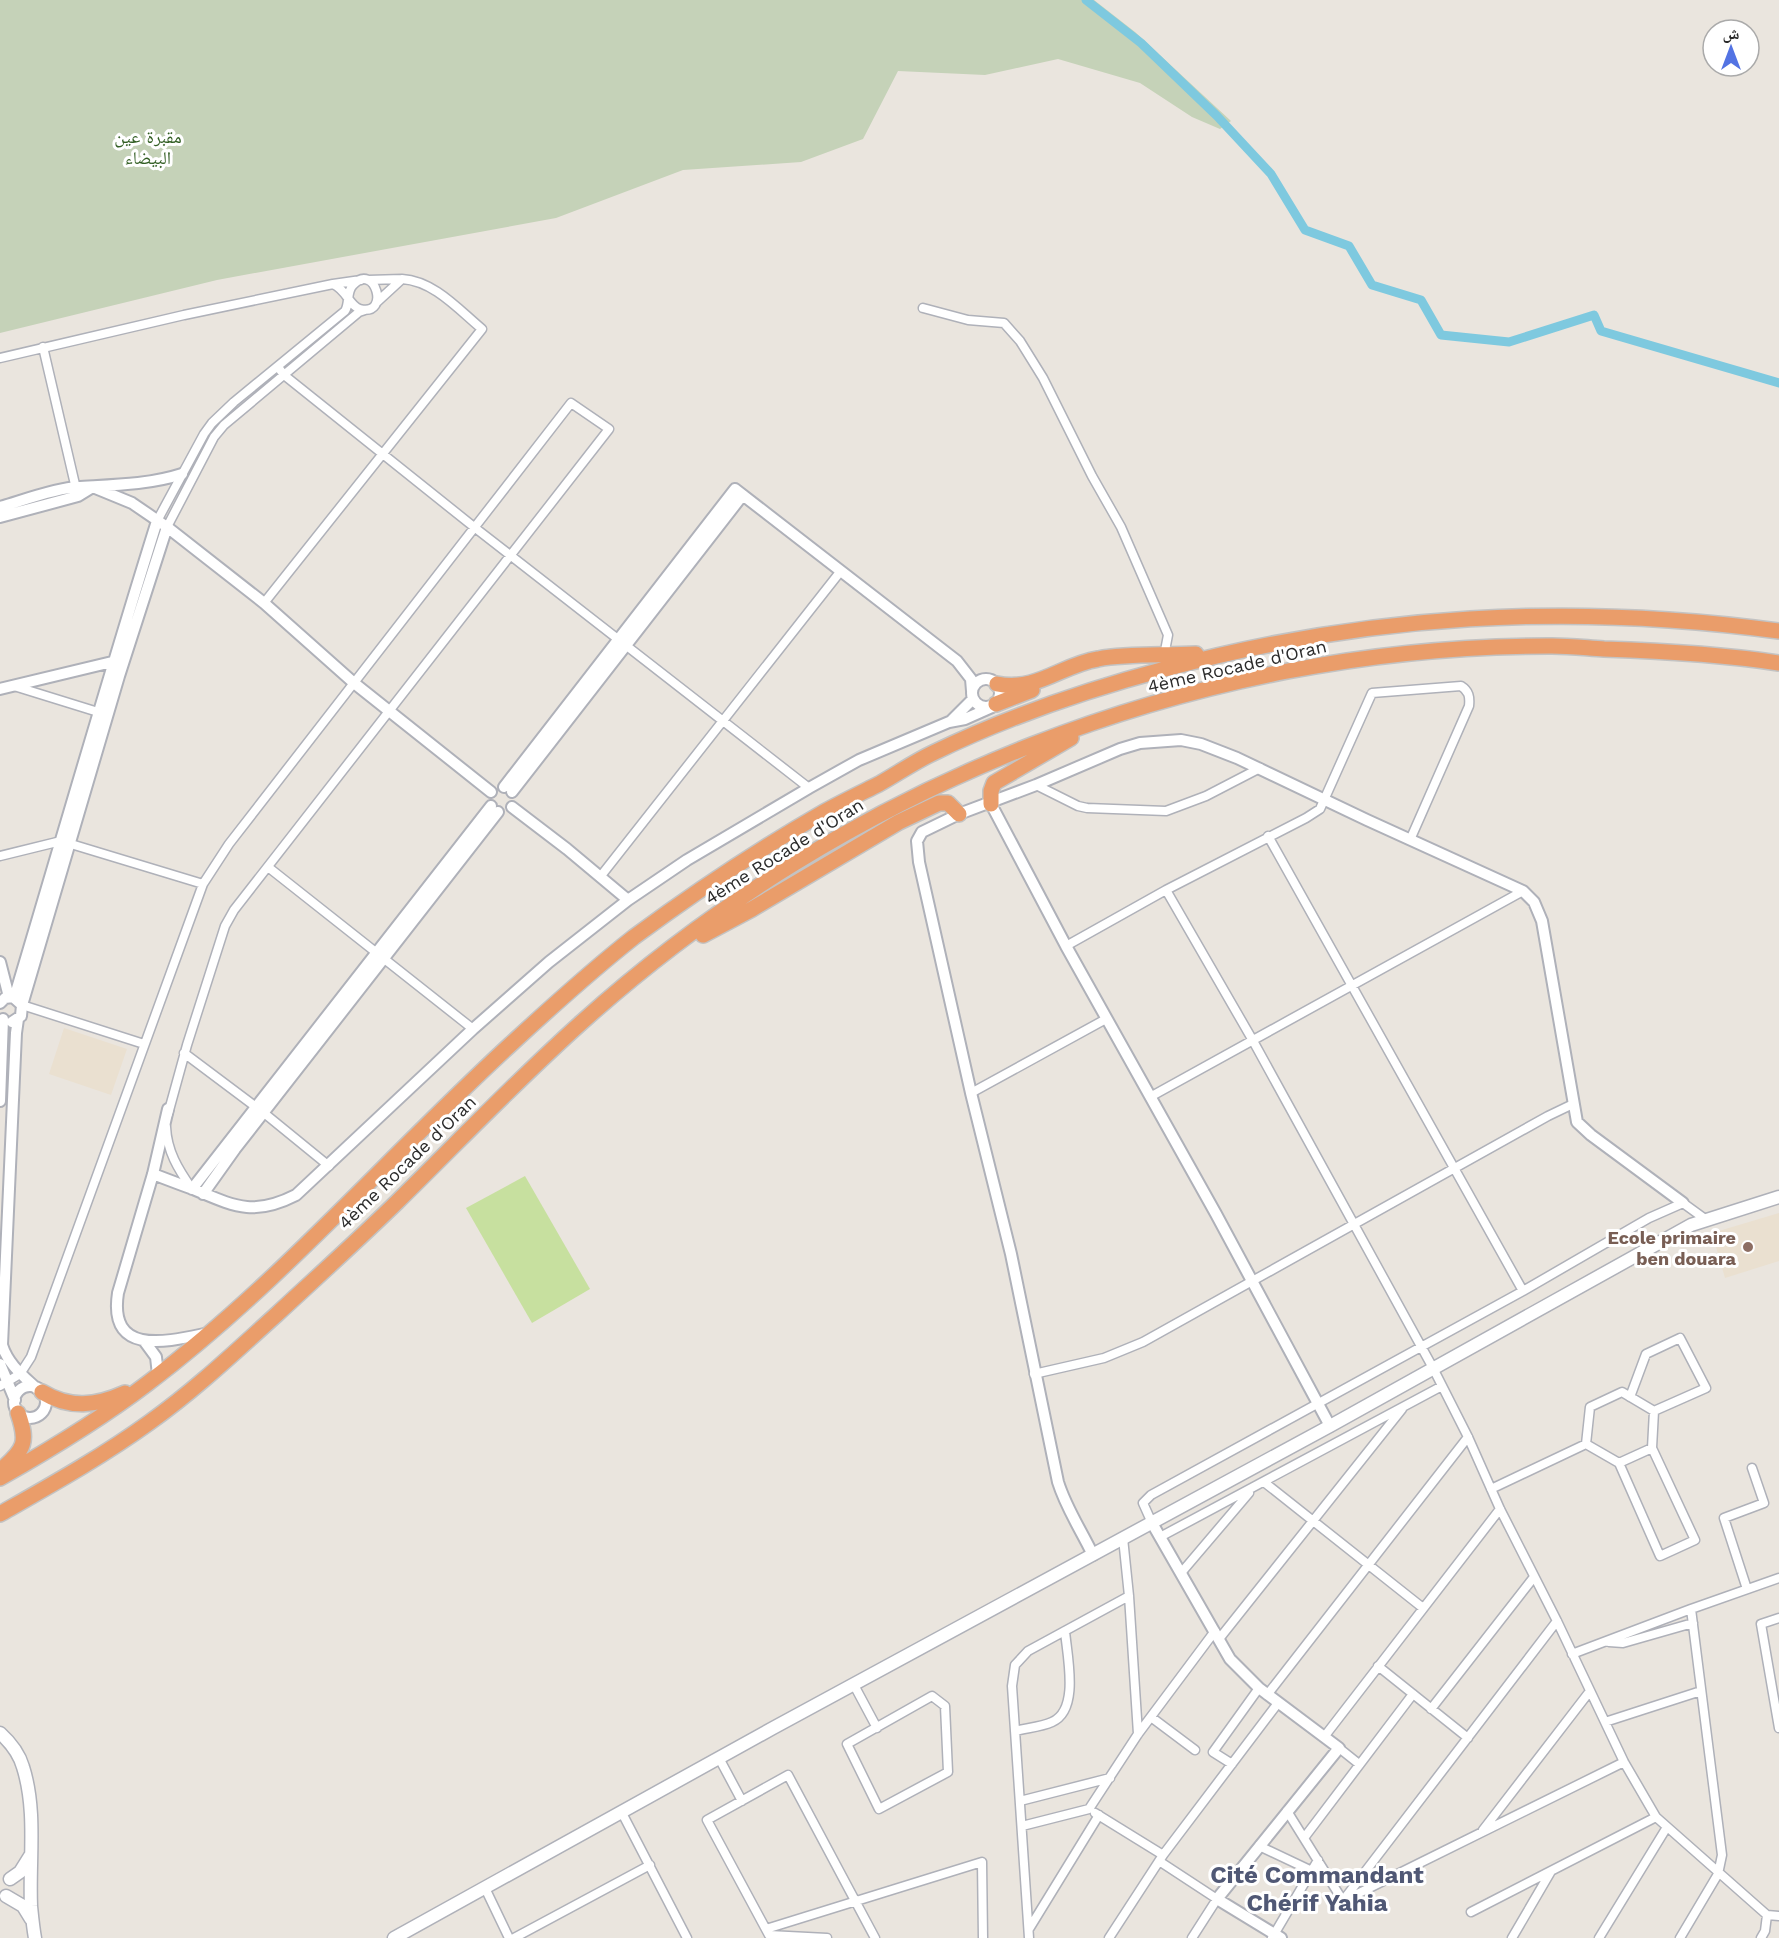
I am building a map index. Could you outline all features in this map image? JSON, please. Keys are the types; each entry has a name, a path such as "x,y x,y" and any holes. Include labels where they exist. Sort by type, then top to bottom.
{"highway":[{"name":"4ème Rocade d'Oran","path":"0,1478 83,1429 155,1377 209,1333 299,1251 507,1048 630,941 717,878 827,810 930,754 1038,709 1128,679 1234,651 1318,634 1439,620 1559,616 1672,620 1779,631"},
{"name":"4ème Rocade d'Oran","path":"0,1514 148,1424 222,1364 396,1203 537,1064 617,990 771,879 857,827 922,793 1010,753 1104,719 1184,696 1275,675 1366,660 1454,650 1556,646 1654,651 1779,663"},
{"path":"993,682 1027,686 1085,661 1101,658 1234,651"},
{"path":"994,706 1068,673 1075,671 1082,675 1082,683 1079,687 1038,709"},
{"path":"991,804 992,786 1003,776 1104,719"},
{"path":"653,962 752,909 899,822 939,803 948,803 959,814"},
{"path":"39,1390 55,1400 68,1404 85,1404 115,1397 155,1377"},
{"path":"0,1471 15,1458 24,1442 23,1427 16,1406"}],"main road":[{"path":"394,1938 719,1758 1330,1426 1691,1225 1779,1197"},
{"path":"0,1733 12,1744 23,1765 29,1805 35,1938"},
{"path":"5,1880 20,1872 31,1855"},
{"path":"5,1880 31,1884"},
{"path":"3,1896 20,1893 31,1884"},
{"path":"3,1896 22,1906 33,1923"}],"street":[{"path":"11,1001 66,842 118,663 162,524 182,474 204,434 228,407 281,371 359,312 369,308 402,279"},
{"path":"0,358 333,284 363,280 402,279 415,280 429,285 482,328 264,603"},
{"path":"162,524 214,437 235,414 345,311 350,288 363,280"},
{"path":"363,280 376,288 378,297 376,302"},
{"path":"333,284 340,287 351,303 359,309 369,308"},
{"path":"923,308 968,320 1004,323 1020,341 1048,387 1126,538 1168,635 1164,656"},
{"path":"43,347 76,492"},
{"path":"281,371 382,455 809,788"},
{"path":"4,1383 20,1374 31,1357 203,884 229,844 571,403 609,429 234,910 225,926 168,1109 153,1174 117,1305 118,1318 123,1328 129,1335 145,1342 156,1357 155,1377"},
{"path":"0,517 93,487 158,481 182,474"},
{"path":"93,487 132,503 162,524 264,603 354,683 491,792"},
{"path":"0,507 76,492"},
{"path":"508,789 738,492 957,661 968,673 972,695 983,708 994,706"},
{"path":"600,877 840,572"},
{"path":"153,1174 232,1205 249,1208 281,1203 296,1195 473,1029 549,962 628,900 687,860 859,760 949,722 965,719 994,706 1000,697 1000,688 969,666 957,661"},
{"path":"0,689 118,663"},
{"path":"66,842 98,712 118,663"},
{"path":"949,722 972,695 977,682 993,682"},
{"path":"14,686 98,712"},
{"path":"1066,946 1166,890 1320,809 1372,693 1461,686 1467,690 1470,697 1469,706 1410,840"},
{"path":"1093,1555 1073,1515 1065,1506 1058,1482 1011,1254 971,1093 917,850 917,841 922,832 959,814 991,804 1120,749 1140,743 1181,740 1201,744 1260,768 1523,891 1534,902 1542,921 1577,1122 1581,1128 1705,1219"},
{"path":"1036,785 1078,806 1087,808 1166,811 1206,795 1260,768"},
{"path":"497,788 508,789 515,800 512,807 506,812 494,809 489,799 491,792 497,788"},
{"path":"991,804 1066,946 1330,1426"},
{"path":"512,807 628,900"},
{"path":"192,1189 260,1110 494,809"},
{"path":"1268,836 1523,1291"},
{"path":"0,856 66,842 203,884"},
{"path":"268,867 473,1029"},
{"path":"1166,890 1252,1040 1433,1368 1624,1762 1656,1817 1767,1915 1779,1916"},
{"path":"1150,1097 1523,891"},
{"path":"0,962 11,1001 23,1013 18,1019 10,1022 1,1017 0,1101"},
{"path":"11,1001 144,1044"},
{"path":"0,1364 4,1383 16,1406 28,1418 39,1416 46,1402 39,1390 20,1374 5,1356 3,1345 5,1167 18,1019"},
{"path":"971,1093 1106,1019"},
{"path":"184,1053 329,1166"},
{"path":"1034,1374 1104,1359 1125,1350 1573,1104"},
{"path":"168,1109 166,1129 168,1144 173,1159 192,1189"},
{"path":"203,1194 260,1110"},
{"path":"1359,1764 1263,1691 1230,1659 1152,1523 1143,1503 1151,1495 1523,1291 1649,1218 1683,1203"},
{"path":"145,1342 209,1333"},
{"path":"1630,1397 1646,1354 1680,1338 1706,1388 1654,1411"},
{"path":"1160,1537 1442,1386"},
{"path":"16,1406 23,1389 39,1390"},
{"path":"1586,1444 1590,1407 1622,1392 1654,1411"},
{"path":"1022,1826 1089,1809 1151,1717 1313,1521 1404,1406"},
{"path":"1586,1444 1619,1463 1660,1556 1695,1540 1652,1448 1654,1411"},
{"path":"1232,1764 1213,1752 1370,1564 1468,1437"},
{"path":"1491,1489 1586,1444"},
{"path":"1619,1463 1652,1448"},
{"path":"1747,1589 1724,1518 1764,1503 1752,1468"},
{"path":"1264,1482 1423,1608"},
{"path":"1181,1573 1253,1488"},
{"path":"1324,1737 1500,1509"},
{"path":"1123,1538 1130,1596 1138,1734"},
{"path":"1431,1709 1534,1577"},
{"path":"1572,1654 1779,1578"},
{"path":"1029,1934 1012,1686 1015,1665 1028,1652 1130,1596"},
{"path":"1680,1938 1719,1874 1722,1855 1691,1609"},
{"path":"1779,1618 1761,1624 1777,1702 1779,1728"},
{"path":"1343,1900 1557,1621"},
{"path":"1606,1641 1623,1643 1693,1623"},
{"path":"1015,1731 1053,1722 1064,1712 1070,1697 1065,1631"},
{"path":"1378,1666 1467,1738"},
{"path":"854,1685 877,1728"},
{"path":"1481,1833 1590,1691"},
{"path":"1605,1722 1701,1691"},
{"path":"1304,1838 1413,1694"},
{"path":"932,1696 945,1706 948,1772 879,1809 847,1744 877,1728 932,1696"},
{"path":"1109,1938 1161,1858 1278,1703"},
{"path":"1151,1717 1195,1750"},
{"path":"1192,1938 1216,1899 1339,1748"},
{"path":"719,1758 742,1801"},
{"path":"1343,1900 1624,1762"},
{"path":"827,1938 769,1935 707,1820 788,1775 875,1938"},
{"path":"1020,1801 1110,1778"},
{"path":"1089,1809 1216,1899 1276,1937 1318,1860"},
{"path":"621,1812 687,1938"},
{"path":"1287,1812 1343,1900"},
{"path":"1029,1934 1099,1815"},
{"path":"1471,1912 1656,1817"},
{"path":"1599,1938 1667,1827"},
{"path":"1260,1846 1312,1871"},
{"path":"766,1929 982,1862 983,1938"},
{"path":"514,1938 650,1865"},
{"path":"1512,1938 1550,1872"},
{"path":"486,1888 509,1938"},
{"path":"1761,1938 1765,1931 1767,1915"}],"shaded area":[{"path":"64,1028 127,1049 111,1095 49,1074"},
{"name":"Ecole primaire ben douara","path":"1779,1213 1779,1261 1725,1278 1712,1233"}],"green space":[{"name":"مقبرة عين البيضاء","path":"0,0 1094,0 1135,32 1231,121 1220,129 1192,117 1140,83 1058,59 985,75 898,71 863,139 801,162 683,170 556,218 217,280 0,333"},
{"path":"525,1176 590,1289 532,1323 466,1208"}],"waterway":[{"path":"1086,0 1141,43 1217,116 1271,174 1305,230 1349,246 1372,285 1421,300 1441,335 1509,342 1594,315 1601,331 1779,383"}],"place":[{"name":"Ecole primaire ben douara","path":"1748,1247"}],"district":[{"name":"Cité Commandant Chérif Yahia","path":"1317,1889"}]}
